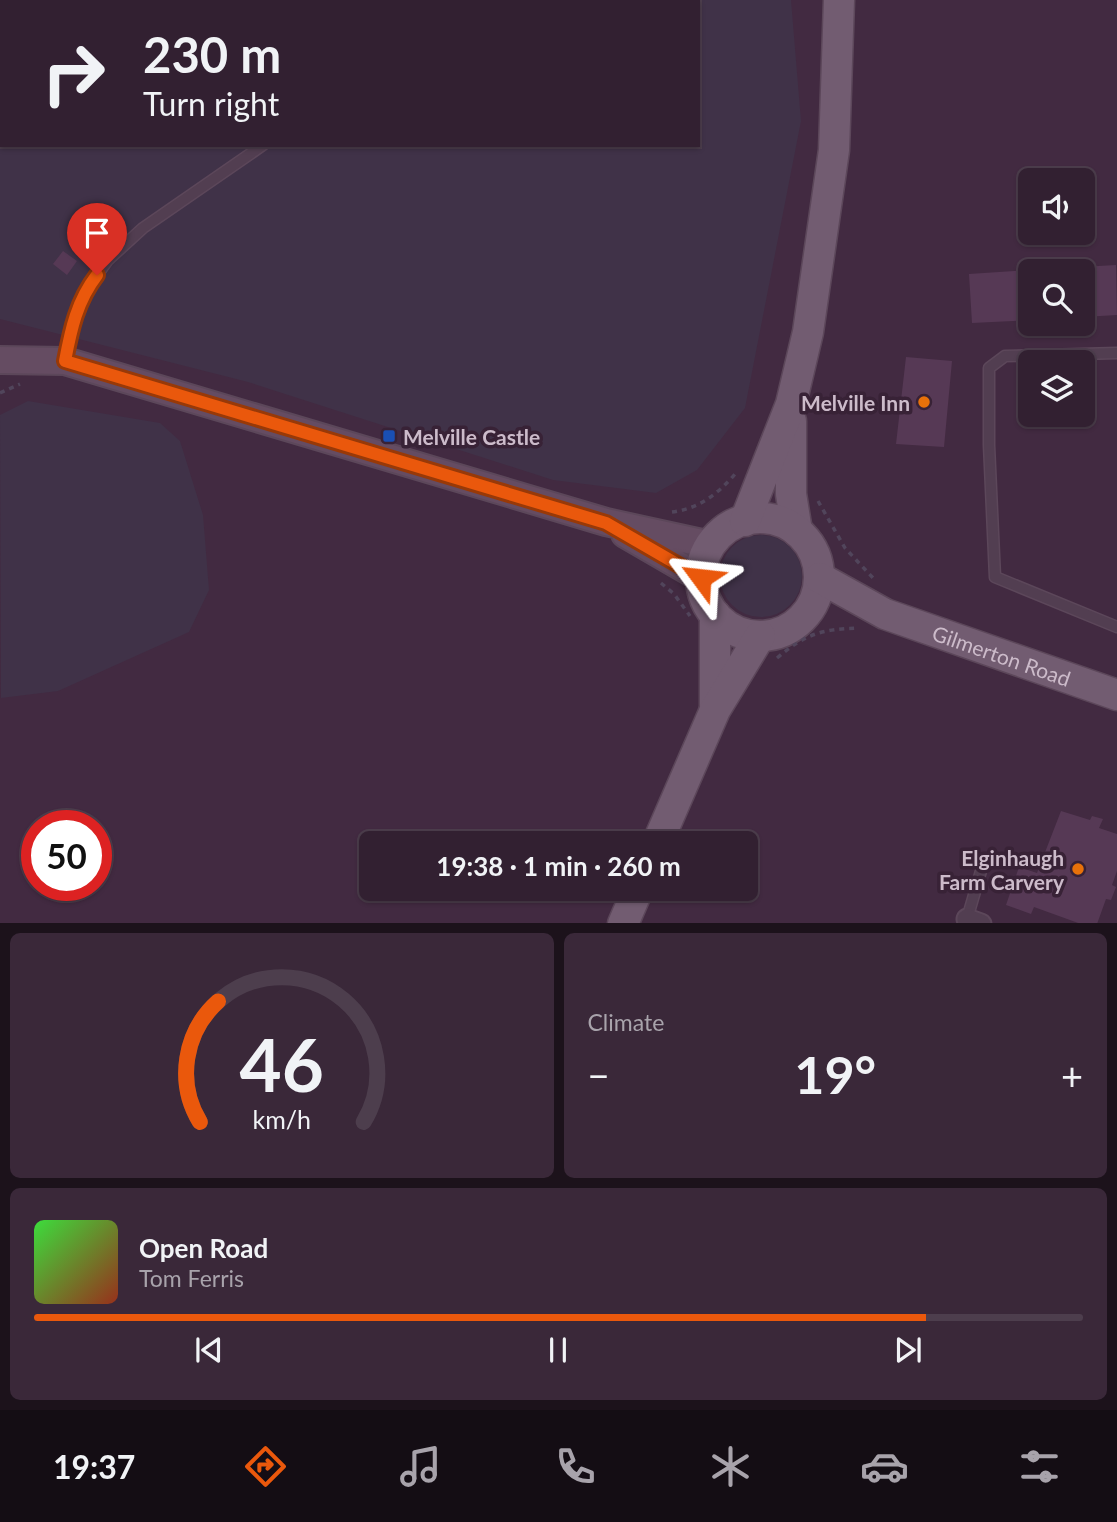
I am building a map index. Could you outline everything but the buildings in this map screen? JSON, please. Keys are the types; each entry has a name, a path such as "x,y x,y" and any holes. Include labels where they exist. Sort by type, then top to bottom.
{"main road":[{"path":"745,521 791,404 808,332 834,150 839,0"},
{"path":"0,361 65,361 606,523 711,545"},
{"path":"791,404 791,494 797,531"},
{"path":"703,616 745,634 775,635 788,629 809,611 817,595 820,579 814,552 786,522 758,518 726,530 711,545 701,578 705,598 703,616 715,710"},
{"path":"606,523 701,578"},
{"name":"Gilmerton Road","path":"820,579 877,620"},
{"name":"Gilmerton Road","path":"809,611 877,620 1117,695"},
{"path":"663,831 715,710 760,636"},
{"path":"623,923 633,901"}],"lane":[{"path":"65,361 72,322 86,290 108,260 143,228 259,147"},
{"path":"1117,353 1005,356 989,368 989,445 995,577 1117,627"},
{"path":"974,921 981,871"}],"path":[{"path":"0,393 30,383"},
{"path":"657,580 703,616"},
{"path":"739,670 762,676 777,658 797,641 819,632 877,620"}],"shaded area":[{"path":"700,0 791,0 801,121 745,408 697,470 656,493 553,480 248,382 0,319 0,147 700,147"},
{"path":"28,401 160,423 180,441 203,515 209,590 189,632 58,691 1,698 0,415"},
{"path":"761,535 777,538 790,547 799,560 802,576 799,592 790,605 777,614 761,617 745,614 732,605 723,592 720,576 723,560 732,547 745,538"}],"place":[{"name":"Melville Inn","path":"924,402"},
{"name":"Melville Castle","path":"389,436"},
{"name":"Elginhaugh Farm Carvery","path":"1078,869"}],"route":[{"path":"97,275 86,290 72,322 65,361 606,523 701,578"}]}
